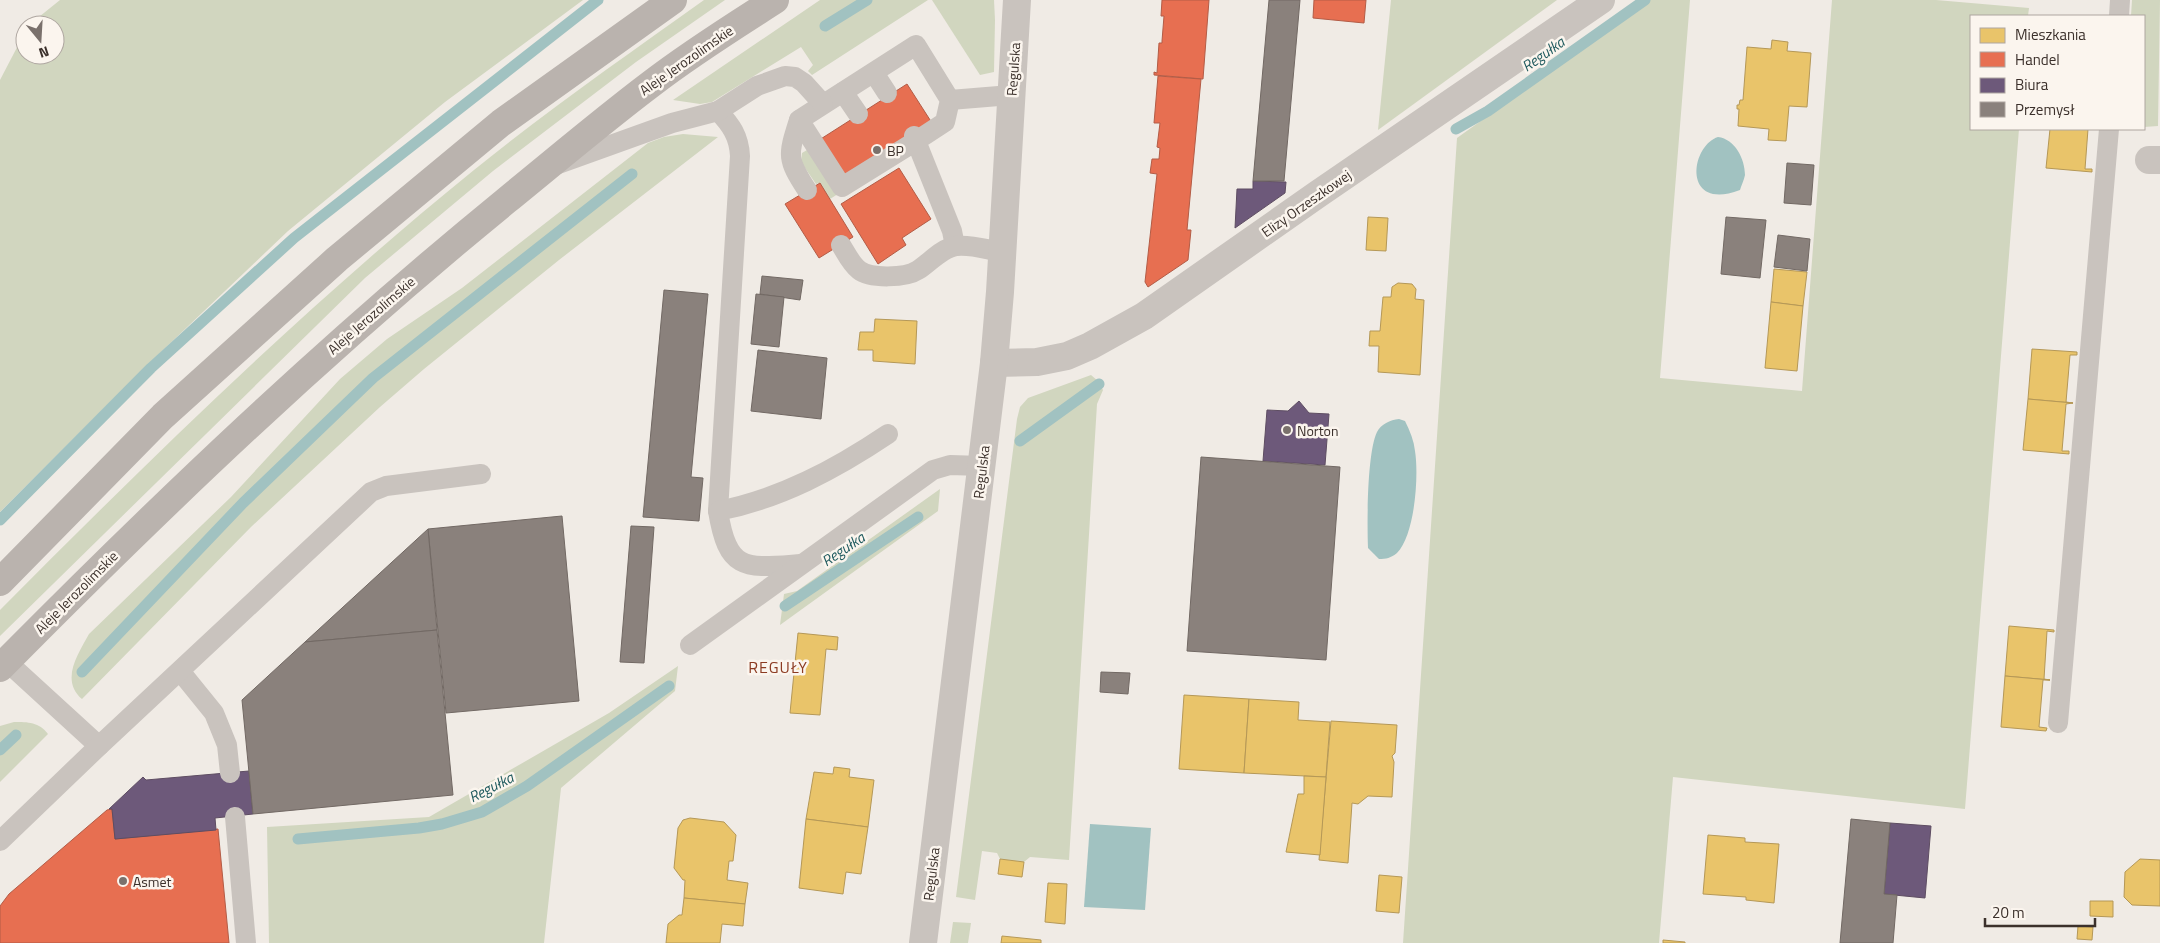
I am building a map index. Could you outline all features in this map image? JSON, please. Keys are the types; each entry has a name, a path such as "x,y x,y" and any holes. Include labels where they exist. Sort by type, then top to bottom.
{"main road":[{"path":"0,582 163,416 337,259 501,123 672,0"},
{"name":"Aleje Jerozolimskie","path":"3,665 175,494 324,355 453,244 652,83 716,37 775,0"}],"street":[{"name":"Regulska","path":"923,943 994,363 1017,0"},
{"name":"Elizy Orzeszkowej","path":"994,363 1037,362 1067,356 1090,346 1144,316 1601,0"}],"lane":[{"path":"2119,15 2120,0"},
{"path":"799,120 842,187 886,156 944,122 950,100 916,45 799,120 790,147 790,161 806,190"},
{"path":"874,73 887,93"},
{"path":"544,169 672,123 718,111 757,86 785,76 795,78 804,83 823,104"},
{"path":"844,92 858,114"},
{"path":"950,100 1011,95"},
{"path":"718,111 732,126 737,137 740,156 718,511 720,525 729,551 742,564 756,567 801,564"},
{"path":"2058,723 2109,130"},
{"path":"915,138 952,231 955,246"},
{"path":"841,245 855,267 862,272 878,275 902,276 912,274 955,246 1002,252"},
{"path":"718,511 746,506 780,494 825,472 888,434"},
{"path":"690,645 933,470 950,465 982,466"},
{"path":"0,841 371,492 386,486 481,474"},
{"path":"3,665 99,746"},
{"path":"180,671 214,713 227,745 230,773"},
{"path":"234,817 246,943"}],"green space":[{"path":"60,0 583,0 445,102 288,231 141,371 0,512 0,80 15,51 15,65 65,65 65,15 41,15"},
{"path":"704,0 725,0 636,62 493,171 365,278 0,636 0,610 172,439 290,329 350,275 474,170 588,83"},
{"path":"820,0 928,0 812,75 808,71 813,65 801,47 712,102 700,104 673,100"},
{"path":"932,0 994,0 994,72 980,75"},
{"path":"1391,0 1557,0 1378,130"},
{"path":"1649,0 1690,0 1660,378 1802,391 1832,0 1936,0 2029,8 2028,15 1970,15 1970,130 2019,130 1965,809 1673,777 1659,943 1403,943 1457,138"},
{"path":"2132,0 2160,0 2158,126 2145,127 2145,15 2131,15"},
{"path":"683,134 718,137 559,260 380,407 251,527 82,699 72,684 72,675 76,658 89,634 231,497 340,379 387,339 462,288 648,143 664,137"},
{"path":"807,150 841,192 830,199 819,183 816,184 801,162 802,153"},
{"path":"1091,375 1098,381 1103,390 1097,404 1069,860 1030,857 1024,862 1000,859 997,853 982,851 975,900 956,897 1020,407 1028,398"},
{"path":"940,489 938,511 780,625 784,594 797,591"},
{"path":"678,666 675,691 561,788 544,943 269,943 267,827 429,817 609,713"},
{"path":"14,722 37,725 48,734 0,782 0,726"},
{"path":"953,922 971,923 968,943 950,943"}],"water":[{"path":"1718,137 1734,146 1741,156 1745,175 1740,190 1721,194 1708,192 1700,185 1697,175 1697,164 1701,152"},
{"path":"1399,419 1405,421 1412,436 1416,462 1416,489 1412,519 1408,533 1397,553 1393,556 1379,559 1368,548 1368,488 1371,455 1379,429 1392,420"},
{"path":"1090,824 1151,828 1145,910 1084,907"}],"building: Mieszkania":[{"path":"1772,40 1788,42 1787,51 1811,53 1807,107 1789,106 1786,141 1768,140 1769,129 1738,126 1739,109 1737,109 1737,105 1739,105 1740,100 1743,100 1747,47 1771,49"},
{"path":"2050,130 2088,130 2085,169 2092,169 2092,172 2046,168"},
{"path":"1368,217 1388,218 1386,251 1366,250"},
{"path":"1774,269 1807,272 1803,306 1771,302"},
{"path":"1398,283 1412,284 1416,289 1415,299 1424,300 1420,375 1378,372 1379,346 1369,346 1370,331 1380,331 1383,297 1391,297 1392,287"},
{"path":"1771,302 1803,306 1797,371 1765,368"},
{"path":"875,319 917,321 915,364 873,361 873,350 858,350 860,332 874,332"},
{"path":"2032,349 2077,352 2077,355 2070,355 2066,402 2073,403 2028,399"},
{"path":"2028,399 2073,403 2066,404 2062,451 2069,451 2069,454 2023,450"},
{"path":"2009,626 2054,630 2054,632 2047,631 2044,679 2050,680 2005,676"},
{"path":"798,633 838,637 837,650 826,649 820,715 790,713"},
{"path":"2005,676 2050,680 2043,680 2039,727 2047,728 2046,731 2001,727"},
{"path":"1184,695 1249,699 1244,773 1179,769"},
{"path":"1249,699 1299,702 1298,720 1330,722 1326,777 1244,773"},
{"path":"1331,721 1397,725 1395,753 1392,756 1394,762 1392,797 1368,796 1358,804 1352,803 1348,863 1319,860"},
{"path":"834,767 850,769 849,777 874,780 868,827 806,819 814,772 833,774"},
{"path":"1304,776 1326,777 1320,855 1286,852 1298,794 1304,794"},
{"path":"690,818 724,822 736,835 733,861 729,861 727,880 748,883 745,904 684,898 685,880 674,868 678,828 683,820"},
{"path":"806,819 868,827 861,874 846,872 843,894 799,888"},
{"path":"1708,835 1745,838 1745,842 1779,844 1774,903 1746,900 1746,897 1703,894"},
{"path":"1000,859 1024,862 1022,877 998,874"},
{"path":"2140,859 2160,860 2160,906 2132,905 2124,897 2125,872"},
{"path":"1379,875 1402,877 1399,913 1376,911"},
{"path":"1048,883 1067,884 1065,924 1045,922"},
{"path":"684,898 745,904 743,926 722,924 720,943 666,943 668,924 679,915 682,915"},
{"path":"2090,901 2113,901 2113,917 2090,916"},
{"path":"2078,926 2093,927 2092,940 2077,939"},
{"path":"1002,936 1041,940 1041,943 1001,943"},
{"path":"1663,940 1685,942 1685,943 1663,943"}],"building: Handel":[{"path":"1162,0 1209,0 1203,79 1154,75 1154,72 1157,73 1159,43 1162,43 1164,16 1161,16"},
{"path":"1314,0 1366,0 1364,23 1313,18"},
{"path":"1158,76 1201,79 1187,230 1191,230 1188,260 1148,287 1145,282 1157,174 1150,173 1152,159 1159,159 1160,148 1157,147 1160,123 1154,123"},
{"path":"907,84 932,123 842,180 816,142"},
{"path":"899,168 931,219 902,238 906,245 878,264 841,204"},
{"path":"820,183 853,237 819,258 785,204"},
{"name":"Asmet","path":"112,809 115,839 218,829 229,943 0,943 0,906 9,894 107,810"}],"building: Biura":[{"path":"1253,181 1286,182 1285,193 1235,228 1237,189 1253,189"},
{"path":"1299,401 1309,413 1329,414 1325,465 1263,461 1267,410 1288,411"},
{"path":"249,771 253,814 215,818 216,830 115,839 112,809 109,809 143,777 146,780"},
{"path":"1890,823 1931,826 1925,898 1884,894"}],"building: Przemysł":[{"path":"1269,0 1300,0 1284,181 1253,181"},
{"path":"1787,163 1814,165 1811,205 1784,203"},
{"path":"1726,217 1766,220 1760,278 1721,274"},
{"path":"1778,235 1810,239 1807,271 1774,267"},
{"path":"762,276 803,280 800,300 760,294"},
{"path":"664,290 708,294 691,477 703,478 699,521 643,517"},
{"path":"756,294 784,297 779,347 751,344"},
{"path":"758,350 827,358 821,419 751,411"},
{"path":"1201,457 1340,467 1326,660 1187,651"},
{"path":"562,516 579,701 446,713 428,529"},
{"path":"631,526 654,527 644,663 620,662"},
{"path":"428,529 437,630 305,642"},
{"path":"437,630 453,795 253,814 242,700 305,642"},
{"path":"1101,672 1130,673 1128,694 1100,692"},
{"path":"1851,819 1890,823 1884,894 1897,895 1893,943 1840,943"}],"waterway":[{"path":"0,520 151,368 294,238 598,0"},
{"path":"825,26 867,0"},
{"name":"Regułka","path":"1456,129 1488,111 1645,0"},
{"path":"82,672 243,503 373,378 632,174"},
{"name":"Regułka","path":"1020,441 1099,384"},
{"name":"Regułka","path":"785,606 918,517"},
{"name":"Regułka","path":"298,839 419,828 442,824 482,812 527,786 669,686"},
{"path":"0,750 16,735"}],"place":[{"name":"BP","path":"877,150"},
{"name":"Norton","path":"1287,430"},
{"name":"Asmet","path":"123,881"}],"district":[{"name":"REGUŁY","path":"778,667"}]}
